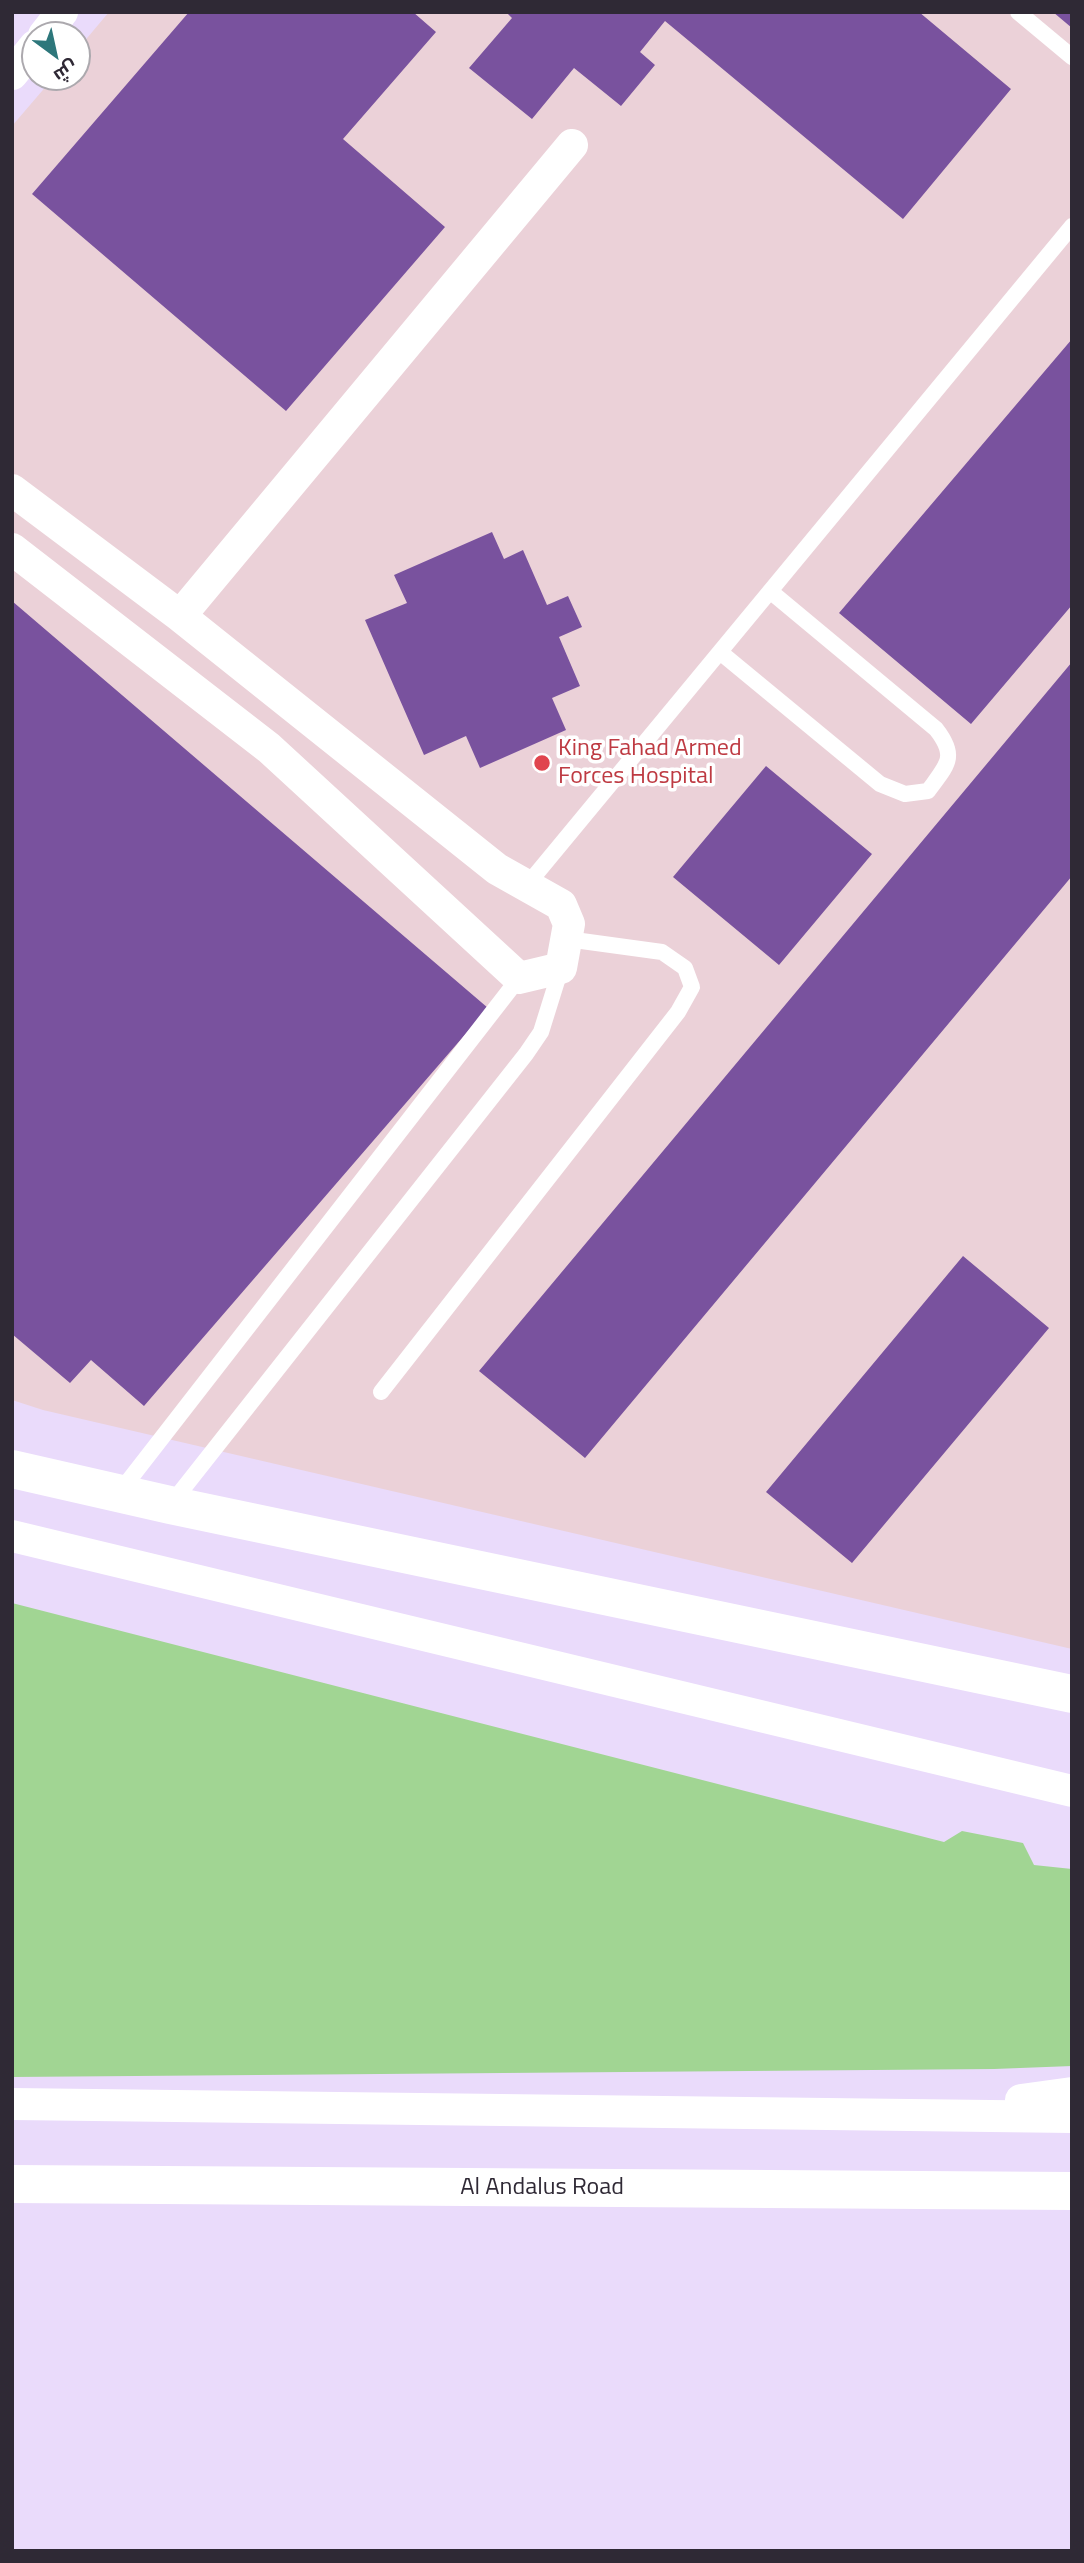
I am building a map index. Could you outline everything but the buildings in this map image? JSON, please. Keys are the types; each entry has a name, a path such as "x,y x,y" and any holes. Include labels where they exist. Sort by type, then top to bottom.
{"street":[{"path":"180,616 572,145"},
{"path":"12,489 180,616 497,869 561,905 569,924 564,954 519,978 269,748 12,549"},
{"path":"12,1469 170,1505 1072,1694"},
{"path":"12,1536 1072,1791"},
{"path":"916,2115 1072,2093"},
{"path":"12,2104 1072,2117"},
{"name":"Al Andalus Road","path":"12,2184 1072,2191"}],"lane":[{"path":"1018,12 1072,57"},
{"path":"527,885 1072,226"},
{"path":"720,652 880,784 905,794 928,790 949,758 947,744 942,737 770,591"},
{"path":"170,1505 526,1054 541,1032 564,954 662,952 685,968 692,986 678,1012 381,1392"},
{"path":"118,1493 519,978"}],"shaded area":[{"name":"King Fahad Armed Forces Hospital","path":"109,12 1072,12 1072,1649 43,1410 12,1400 12,126 42,91 91,91 91,33"}],"green space":[{"path":"12,1603 944,1842 962,1831 1023,1843 1034,1865 1072,1869 1072,2066 994,2069 12,2077"}],"place":[{"name":"King Fahad Armed Forces Hospital","path":"542,763"}]}
